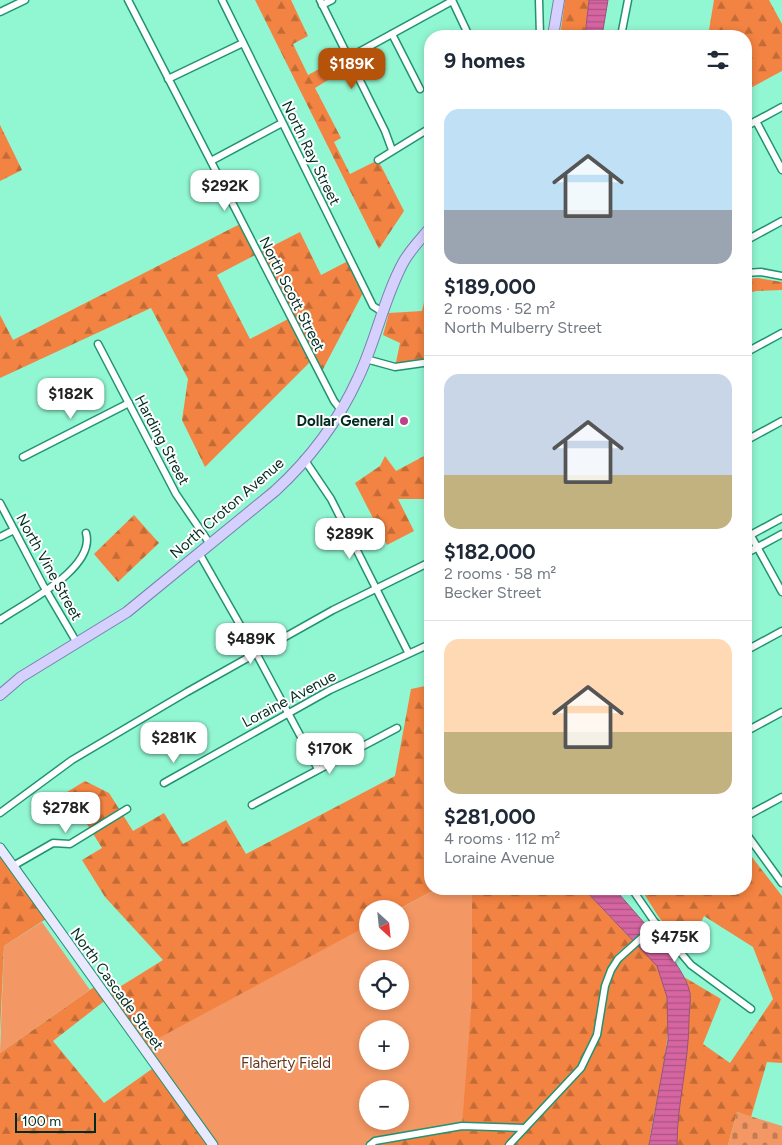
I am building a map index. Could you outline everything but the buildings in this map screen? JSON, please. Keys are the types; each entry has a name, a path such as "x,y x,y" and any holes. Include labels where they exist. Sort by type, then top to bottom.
{"main road":[{"path":"554,30 559,0"},
{"name":"North Croton Avenue","path":"0,695 21,677 127,612 282,484 304,459 341,410 366,359 405,260 424,236"}],"street":[{"path":"0,12 25,0"},
{"name":"North Scott Street","path":"128,0 315,366 341,410"},
{"name":"North Ray Street","path":"222,0 374,306 384,313"},
{"path":"332,0 321,3 392,150"},
{"path":"348,58 452,0 467,30"},
{"path":"539,0 540,30"},
{"path":"622,30 628,0"},
{"path":"392,34 420,89"},
{"path":"168,79 243,43"},
{"path":"752,123 782,107"},
{"path":"756,121 782,170"},
{"path":"211,161 282,123"},
{"path":"378,160 424,131"},
{"path":"752,236 782,221"},
{"path":"752,273 761,272 782,276"},
{"path":"752,349 782,333"},
{"name":"Harding Street","path":"98,344 176,494 210,544"},
{"path":"366,359 395,367 424,363"},
{"path":"23,456 129,403"},
{"path":"752,437 782,421"},
{"path":"304,459 331,499 408,652"},
{"name":"North Vine Street","path":"0,503 46,590 77,643"},
{"path":"752,534 782,518"},
{"path":"0,537 14,530"},
{"path":"0,620 46,590 79,562 86,547 86,534"},
{"path":"752,550 782,534"},
{"path":"752,541 782,592"},
{"path":"198,553 256,653 318,769"},
{"path":"0,813 72,760 256,653 424,565"},
{"path":"752,647 782,631"},
{"name":"Loraine Avenue","path":"164,784 330,690 424,646"},
{"path":"752,728 782,712"},
{"path":"252,805 397,728"},
{"path":"752,813 782,797"},
{"path":"13,866 53,843 70,844 127,809"},
{"path":"752,842 782,883"},
{"name":"North Cascade Street","path":"0,848 213,1145"},
{"path":"636,895 655,926 691,965 751,1009"},
{"path":"509,1145 572,1078 588,1056 601,1021 605,986 611,970 618,959 655,926"},
{"path":"370,1145 375,1141 462,1126 524,1128"}],"green space":[{"path":"255,0 291,0 308,36 293,44 308,75 321,68 328,80 315,88 341,138 334,142 350,174 378,160 404,211 379,249"},
{"path":"565,0 589,0 586,30 561,30"},
{"path":"714,0 769,0 782,24 782,71 752,87 752,30 709,30"},
{"path":"0,125 22,170 0,181"},
{"path":"242,223 257,254 300,232 321,275 350,260 365,289 320,375 312,360 205,467 182,420 188,379 151,308 0,378 0,315 13,340","holes":["257,254 290,318 250,339 217,275"]},
{"path":"752,278 782,282 782,290 752,292"},
{"path":"424,302 424,363 395,367 400,343 383,335 389,313 422,311"},
{"path":"385,456 396,471 424,456 424,499 398,499 414,531 387,545 355,483 380,466"},
{"path":"134,515 159,543 118,582 94,554"},
{"path":"424,686 425,895 409,904 409,900 359,900 359,948 213,1145 0,1145 0,1053 97,985 105,996 163,960 105,897 82,860 102,848 67,792 85,781 109,793 133,831 164,813 183,844 226,820 246,854 395,776 411,689","holes":["107,999 156,1066 104,1103 53,1041"]},
{"path":"0,849 49,917 4,946 0,1033"},
{"path":"752,857 782,896 782,1063 767,1062 751,1117 737,1112 728,1145 677,1145 677,1120 690,994 684,977 721,999 703,1044 730,1063 773,999 753,947 704,916 686,953 645,895 752,895"},
{"name":"Flaherty Field","path":"425,895 472,895 472,997 462,1126 370,1145 212,1145 142,1047 359,930 359,950 409,950 409,904"},
{"path":"472,895 590,895 633,941 615,956 611,969 638,946 655,963 665,985 668,1006 668,1029 649,1145 313,1145 359,1125 359,1130 409,1130 409,1080 407,1080 472,996"},
{"path":"42,922 90,990 0,1053 4,946"},
{"path":"737,1112 782,1126 782,1145 728,1145"}],"shaded area":[{"path":"589,0 608,0 603,30 586,30"},
{"path":"590,895 620,895 669,954 686,981 690,993 688,1036 677,1145 649,1145 668,1040 667,997 657,966"}],"place":[{"name":"Dollar General","path":"404,421"}]}
